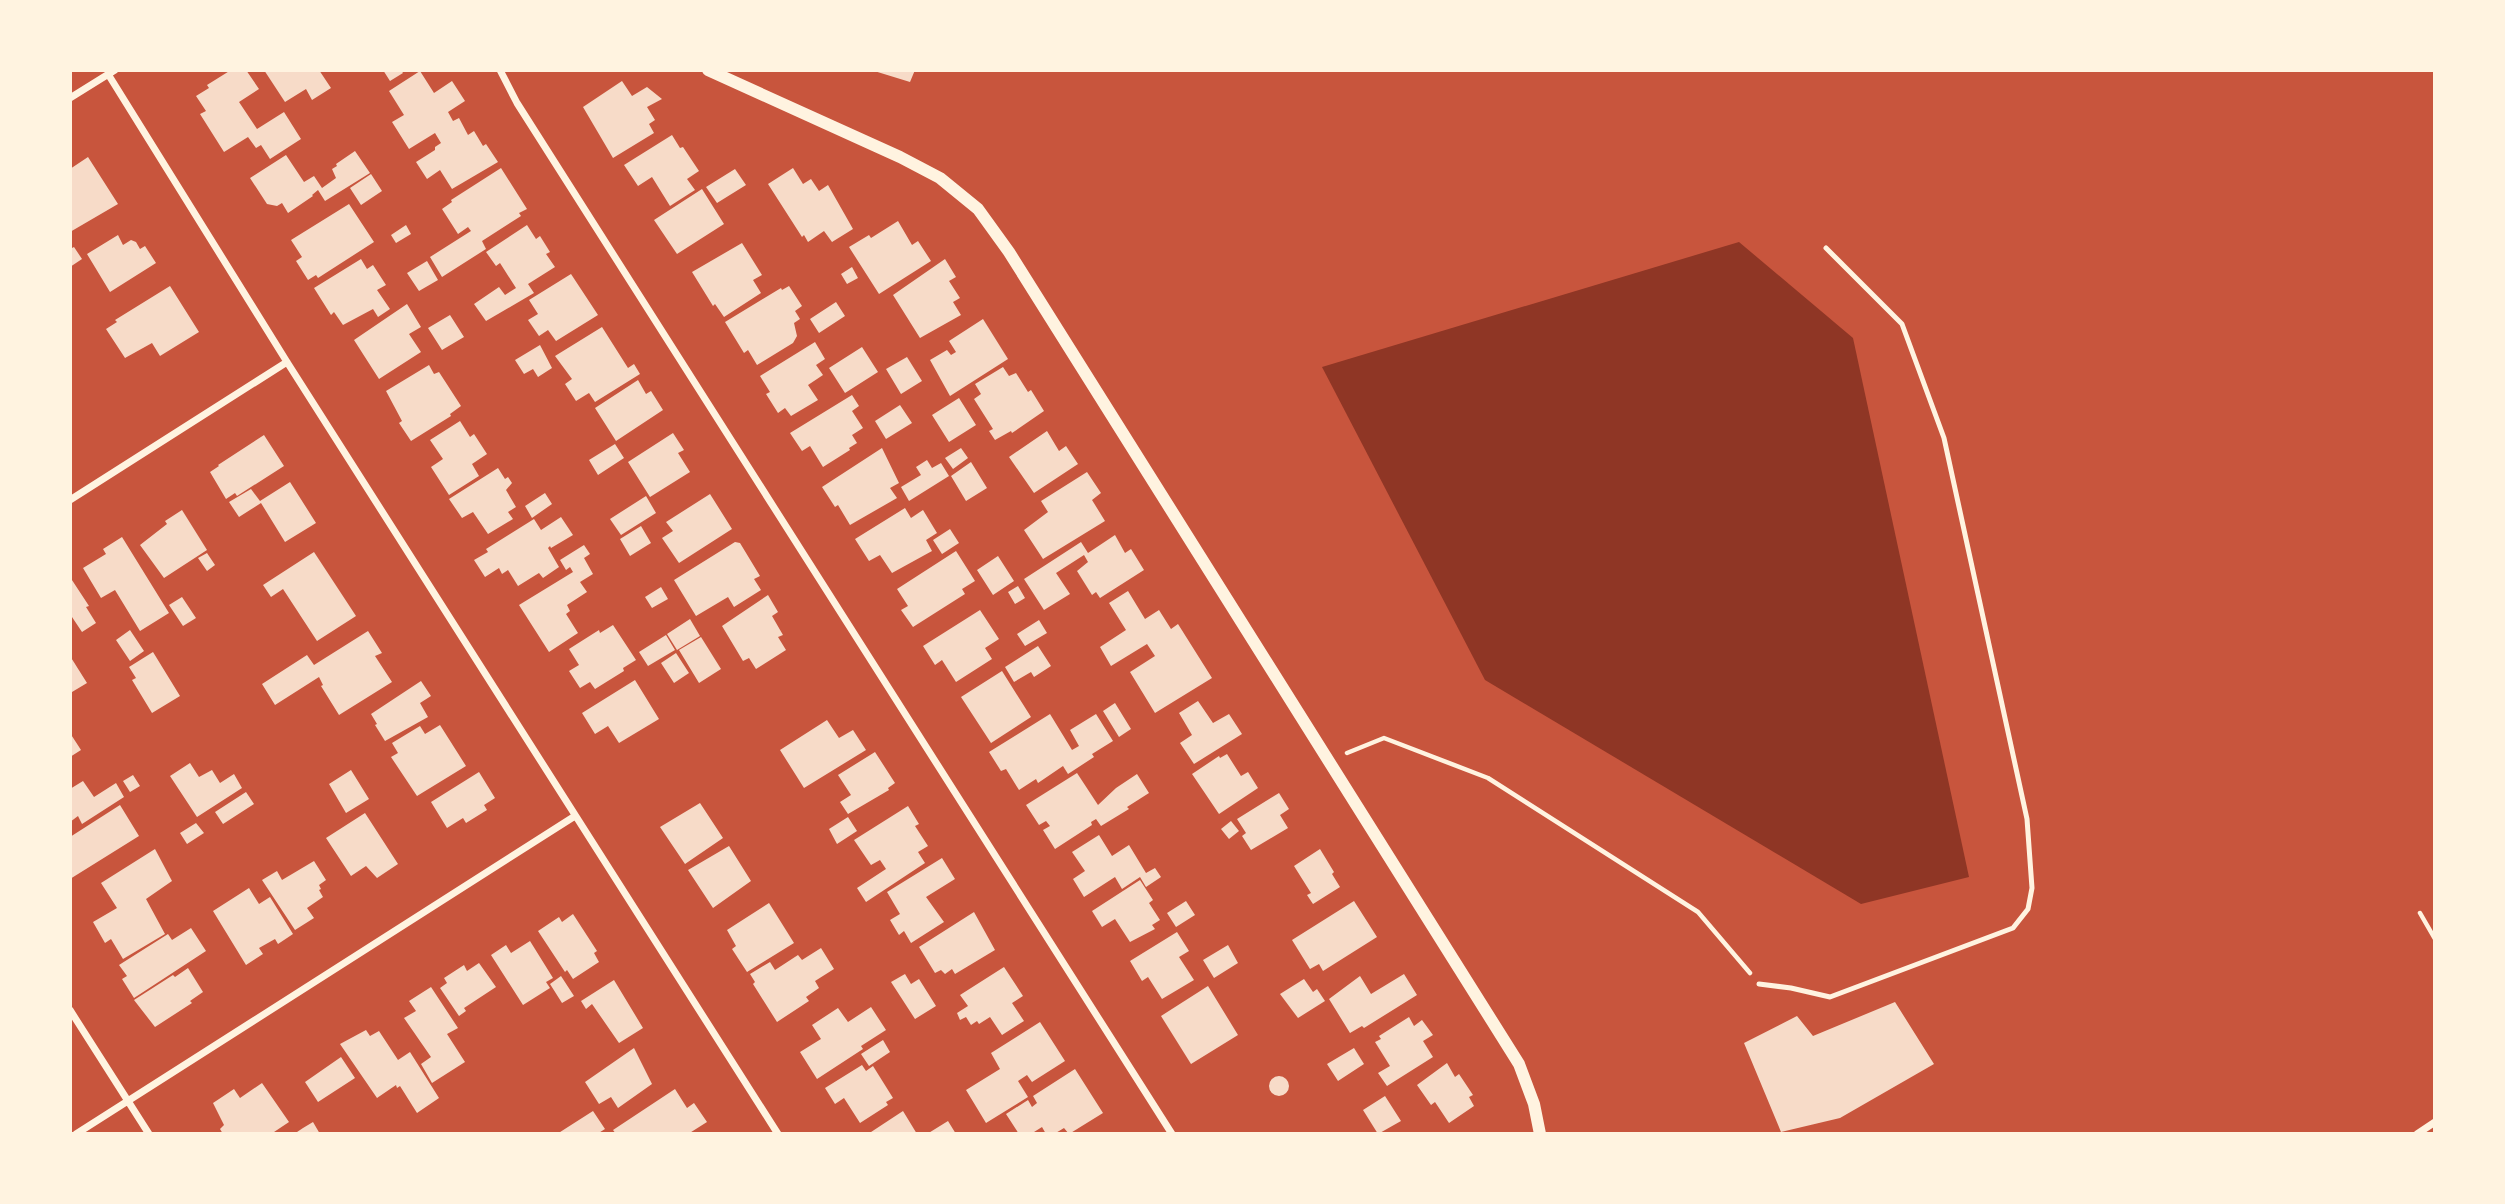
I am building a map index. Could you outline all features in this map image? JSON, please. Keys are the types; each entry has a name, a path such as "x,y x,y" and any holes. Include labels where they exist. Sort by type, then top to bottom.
{"street":[{"path":"500,70 525,115 1172,1134"},
{"path":"708,70 900,157 940,178 978,209 1009,252 1519,1064 1534,1104 1540,1134"},
{"path":"70,98 111,72 287,362 778,1134"},
{"path":"70,500 287,362"},
{"path":"76,1134 575,816"},
{"path":"70,1010 149,1134"},
{"path":"2417,1134 2435,1122"}],"lane":[{"path":"1759,984 1791,988 1830,998 2013,928 2028,909 2032,888 2027,819 1944,438 1902,324 1826,248"}],"path":[{"path":"1329,760 1384,738 1488,778 1698,912 1759,984"},
{"path":"2420,913 2435,939"}],"shaded area":[{"path":"1739,242 1853,338 1969,877 1861,904 1485,680 1322,367"}],"building":[{"path":"231,70 246,70 259,89 239,102 257,129 284,112 301,139 270,159 261,145 256,148 248,137 224,152 200,114 206,111 196,96 209,88 207,85"},
{"path":"264,70 319,70 331,88 312,100 306,89 285,102"},
{"path":"383,70 401,70 403,73 390,81"},
{"path":"871,70 915,70 910,82"},
{"path":"420,71 434,93 452,81 465,101 448,112 453,121 459,118 468,135 474,131 498,162 452,189 440,170 427,179 416,162 441,143 435,133 409,149 392,122 404,115 389,91"},
{"path":"622,81 632,96 647,87 662,99 647,107 655,120 649,124 654,133 613,158 583,107"},
{"path":"672,135 699,171 687,179 695,190 670,206 652,177 638,186 624,165"},
{"path":"355,151 370,173 325,201 318,190 288,213 282,203 277,206 267,204 250,178 286,155 304,182 314,176 322,188 336,178 332,169 336,164"},
{"path":"88,157 118,204 70,232 70,169"},
{"path":"501,168 527,209 519,213 521,216 482,241 486,249 442,277 430,257 471,231 468,227 458,234 442,209 452,202 451,200"},
{"path":"793,168 803,184 811,179 819,191 828,185 853,229 832,242 824,231 808,242 804,235 802,237 768,184"},
{"path":"735,169 746,185 717,203 706,187"},
{"path":"371,174 382,191 361,205 350,188"},
{"path":"702,189 724,224 677,254 654,220"},
{"path":"349,204 374,242 318,278 316,275 308,280 296,261 302,257 291,240"},
{"path":"898,221 912,245 918,241 931,261 879,294 849,247 869,235 871,238"},
{"path":"406,225 411,234 396,243 391,235"},
{"path":"527,225 536,239 540,236 550,252 546,254 555,267 528,284 534,293 486,321 474,304 499,287 505,295 516,288 500,263 496,266 486,252"},
{"path":"118,235 123,245 131,240 136,242 140,249 145,246 156,263 110,292 87,254"},
{"path":"742,243 762,275 753,280 761,293 724,317 715,304 713,306 692,272"},
{"path":"74,247 82,259 70,267 70,249"},
{"path":"361,259 367,269 373,265 386,285 377,290 390,309 378,317 373,309 343,325 334,312 331,315 314,288"},
{"path":"945,259 956,277 949,281 960,298 953,302 961,315 920,338 893,295"},
{"path":"427,261 438,280 419,291 407,273"},
{"path":"852,267 858,278 847,284 841,274"},
{"path":"571,274 598,315 556,341 548,330 539,336 528,320 538,314 529,300"},
{"path":"170,286 199,332 160,356 152,343 125,358 106,329 117,322 115,320"},
{"path":"789,286 802,306 795,311 800,319 794,323 797,336 793,343 757,365 748,350 744,353 725,322 781,288 782,290"},
{"path":"836,302 845,316 819,333 810,319"},
{"path":"407,304 421,327 409,334 421,352 379,379 354,340"},
{"path":"450,315 464,337 442,350 428,328"},
{"path":"983,319 1008,359 950,396 930,360 947,350 951,355 956,352 949,341"},
{"path":"602,327 628,368 634,364 640,374 595,402 589,393 576,401 565,384 572,379 555,356"},
{"path":"815,342 825,359 816,365 823,375 808,385 818,400 791,416 785,408 778,413 766,394 770,392 760,376"},
{"path":"540,345 552,368 538,377 533,369 524,374 515,360"},
{"path":"862,347 878,372 845,393 829,368"},
{"path":"907,357 922,381 901,394 886,369"},
{"path":"429,365 434,374 439,372 461,406 450,414 451,416 411,441 399,423 402,421 386,391"},
{"path":"1003,367 1009,376 1016,373 1044,411 1012,433 1011,431 995,440 989,431 993,429 974,399 981,394 975,384"},
{"path":"638,380 646,394 651,391 663,410 616,441 595,408"},
{"path":"852,395 859,406 852,411 863,428 852,435 857,443 823,467 810,446 802,451 790,433"},
{"path":"959,398 976,425 949,442 932,415"},
{"path":"900,405 912,423 886,439 875,421"},
{"path":"460,421 470,437 474,434 487,454 472,464 479,476 449,495 431,467 443,459 430,440"},
{"path":"1047,431 1059,451 1066,446 1078,464 1034,493 1009,457"},
{"path":"673,433 684,450 678,453 690,472 650,497 628,462"},
{"path":"264,435 284,466 237,496 235,493 226,499 210,472"},
{"path":"615,444 624,458 598,475 589,460"},
{"path":"882,448 899,483 890,488 897,498 850,525 838,505 835,507 822,487"},
{"path":"961,448 968,458 953,469 945,458"},
{"path":"927,460 932,468 941,463 949,476 909,501 901,487 921,475 916,467"},
{"path":"971,462 987,488 966,501 951,476"},
{"path":"498,468 505,479 508,477 512,483 506,490 516,507 508,512 513,519 488,534 473,512 462,518 449,499"},
{"path":"1087,472 1101,493 1092,500 1105,521 1043,559 1024,530 1048,512 1041,501"},
{"path":"290,482 316,523 285,542 261,503 239,517 229,502 251,489 260,501"},
{"path":"545,493 552,504 532,518 525,506"},
{"path":"710,494 732,529 679,563 662,538 673,531 666,522"},
{"path":"646,496 656,513 621,535 610,519"},
{"path":"905,508 911,518 923,510 937,533 926,540 932,551 892,573 880,555 869,561 855,539"},
{"path":"182,510 207,550 164,578 140,545 167,524 165,521"},
{"path":"561,517 573,535 548,548 559,567 543,578 539,573 518,586 508,570 502,574 499,568 485,577 474,560 488,552 486,549 534,519 541,530"},
{"path":"641,526 651,543 630,556 620,539"},
{"path":"950,529 959,543 942,554 933,540"},
{"path":"1115,535 1125,553 1131,549 1144,570 1100,598 1096,592 1092,595 1077,571 1088,562 1084,555 1056,573 1070,594 1044,610 1024,579 1081,542 1088,553"},
{"path":"122,537 169,613 140,631 115,590 101,598 83,568 106,554 103,549"},
{"path":"735,542 740,543 760,576 754,579 761,590 734,607 728,597 696,616 674,580"},
{"path":"584,545 590,554 584,558 593,574 580,582 587,592 567,605 570,611 566,614 578,633 549,652 519,605 573,572 570,567 566,570 560,560"},
{"path":"956,551 975,581 962,589 965,594 913,627 901,610 908,606 897,589"},
{"path":"314,552 356,616 317,641 283,589 271,597 263,585"},
{"path":"207,553 215,565 207,571 198,558"},
{"path":"998,556 1014,581 993,595 977,570"},
{"path":"70,577 89,606 86,607 96,623 82,632 72,617 70,618"},
{"path":"1018,586 1025,598 1015,604 1008,592"},
{"path":"661,587 668,599 652,608 645,597"},
{"path":"1128,591 1145,619 1159,610 1171,629 1178,624 1212,678 1155,713 1130,672 1155,656 1147,644 1111,666 1100,647 1126,630 1109,603"},
{"path":"768,595 778,612 772,616 783,635 778,637 786,650 756,669 749,658 743,661 722,626"},
{"path":"182,597 196,618 183,626 169,605"},
{"path":"980,610 999,639 985,648 992,659 956,682 942,660 935,665 923,646"},
{"path":"690,619 700,636 677,650 667,634"},
{"path":"1039,620 1047,633 1025,646 1017,634"},
{"path":"613,625 636,660 595,689 590,682 580,688 569,671 579,665 569,649 599,630 600,633"},
{"path":"130,630 144,651 130,661 116,640"},
{"path":"368,631 382,653 375,656 392,682 339,715 321,686 323,685 319,677 275,705 262,684 307,655 314,665"},
{"path":"666,635 675,650 648,666 639,652"},
{"path":"701,637 721,669 699,683 679,650"},
{"path":"1038,646 1051,666 1034,677 1031,672 1014,682 1005,667"},
{"path":"153,652 180,696 152,713 132,680 136,678 129,667"},
{"path":"676,653 689,673 674,683 661,663"},
{"path":"70,656 87,683 72,692 70,689"},
{"path":"1002,671 1031,717 991,743 961,697"},
{"path":"635,680 659,719 619,743 608,726 595,734 582,713"},
{"path":"421,681 431,696 420,703 428,717 385,741 371,714"},
{"path":"1198,701 1213,723 1229,714 1242,734 1194,764 1180,743 1192,735 1179,713"},
{"path":"1115,703 1131,729 1119,737 1103,711"},
{"path":"1050,714 1072,750 1079,746 1070,730 1096,714 1113,741 1068,774 1063,766 1038,783 1036,779 1019,790 1006,769 1001,771 989,752"},
{"path":"827,720 839,738 853,730 866,750 804,788 780,750"},
{"path":"440,725 466,766 417,796 391,757 398,753 392,743 420,726 425,734"},
{"path":"70,733 81,750 70,757"},
{"path":"875,752 895,783 889,790 848,814 840,802 851,795 838,775"},
{"path":"1227,754 1241,776 1248,772 1258,788 1219,814 1192,774 1219,756 1220,758"},
{"path":"190,763 199,777 212,770 220,783 234,774 242,788 197,817 170,776"},
{"path":"351,770 369,799 346,813 329,784"},
{"path":"479,772 495,798 484,805 487,810 466,823 463,818 447,828 431,802"},
{"path":"1077,773 1098,805 1116,788 1137,774 1149,793 1101,826 1096,819 1091,822 1092,825 1055,849 1043,830 1050,826 1046,821 1039,825 1026,805"},
{"path":"133,775 140,786 130,792 123,781"},
{"path":"83,781 94,797 116,783 124,797 82,824 78,816 70,822 70,789"},
{"path":"246,792 254,804 223,824 215,812"},
{"path":"1279,793 1289,809 1280,815 1288,828 1251,850 1242,836 1246,833 1237,819"},
{"path":"700,803 723,838 685,864 660,827"},
{"path":"120,805 139,836 70,879 70,837"},
{"path":"908,806 919,824 915,826 928,846 918,852 925,863 866,902 857,888 886,869 880,860 871,865 854,840"},
{"path":"365,813 398,864 377,878 366,866 351,876 326,838"},
{"path":"848,817 857,831 837,844 829,829"},
{"path":"1231,821 1239,831 1229,839 1221,829"},
{"path":"196,823 204,833 187,844 180,833"},
{"path":"1099,835 1112,856 1129,845 1146,873 1155,868 1161,877 1146,887 1140,877 1122,889 1115,877 1084,897 1073,879 1085,871 1072,852"},
{"path":"729,846 751,881 713,908 688,870"},
{"path":"155,849 172,881 146,899 165,934 123,959 111,939 105,943 93,922 117,908 101,883"},
{"path":"1320,849 1340,887 1313,904 1307,895 1311,893 1294,866"},
{"path":"942,858 955,879 926,897 944,922 911,943 904,931 899,935 890,920 900,914 887,892"},
{"path":"314,861 326,880 319,885 323,897 307,908 314,918 295,930 262,880 277,871 282,880"},
{"path":"1140,880 1153,900 1149,903 1160,920 1152,925 1155,929 1130,942 1115,919 1102,927 1092,911"},
{"path":"249,888 259,904 270,897 293,934 278,944 275,939 259,948 263,954 246,965 213,911"},
{"path":"1186,901 1195,915 1176,927 1167,913"},
{"path":"1354,901 1377,937 1323,971 1319,964 1310,969 1292,940"},
{"path":"769,903 794,943 747,972 732,949 736,946 727,930"},
{"path":"974,912 995,950 955,974 952,969 945,974 941,970 935,973 919,947"},
{"path":"573,914 597,951 594,953 599,962 573,979 567,970 565,972 538,931 559,917 562,922"},
{"path":"191,928 206,951 134,998 122,979 127,976 119,965 168,934 172,940"},
{"path":"1177,932 1189,951 1179,957 1194,980 1162,999 1148,977 1142,981 1130,961"},
{"path":"530,941 553,978 546,982 550,988 523,1005 491,955 506,945 511,953"},
{"path":"1228,945 1238,963 1214,978 1203,960"},
{"path":"821,948 834,969 815,981 819,988 806,997 809,1001 777,1022 753,984 755,982 750,974 770,962 775,970 798,955 802,960"},
{"path":"479,963 496,987 464,1008 466,1011 459,1016 440,988 447,983 444,978 464,965 467,971"},
{"path":"1004,967 1023,996 1012,1003 1024,1021 1002,1035 990,1017 979,1024 977,1021 971,1025 966,1017 960,1020 957,1013 968,1006 960,995"},
{"path":"188,968 203,992 190,1001 192,1003 155,1027 134,1000"},
{"path":"905,974 911,984 919,979 936,1006 915,1019 891,982"},
{"path":"1404,974 1417,995 1364,1028 1362,1026 1350,1033 1329,999 1360,976 1371,994"},
{"path":"561,976 574,996 562,1003 550,984"},
{"path":"1304,979 1313,992 1317,989 1325,1001 1298,1018 1280,994"},
{"path":"614,980 643,1028 619,1043 592,1004 586,1009 581,1001"},
{"path":"1208,986 1238,1035 1191,1064 1161,1016"},
{"path":"431,987 458,1028 447,1034 465,1062 432,1083 421,1064 431,1057 404,1018 416,1011 409,1001"},
{"path":"1895,1002 1934,1064 1840,1118 1781,1132 1744,1043 1797,1016 1813,1036"},
{"path":"871,1007 886,1030 861,1046 863,1049 817,1079 800,1052 821,1039 812,1025 838,1008 848,1022"},
{"path":"1409,1017 1414,1026 1422,1020 1433,1035 1423,1041 1433,1057 1387,1086 1378,1073 1390,1066 1375,1042 1381,1039 1379,1036"},
{"path":"1040,1022 1065,1061 1032,1082 1027,1075 1018,1081 1028,1097 986,1123 966,1090 1000,1069 991,1053"},
{"path":"366,1030 370,1036 379,1031 398,1060 410,1052 439,1098 417,1113 400,1086 397,1088 396,1085 377,1098 340,1044"},
{"path":"883,1040 890,1052 869,1066 861,1054"},
{"path":"634,1048 652,1084 618,1108 611,1097 599,1104 585,1082"},
{"path":"1354,1048 1364,1064 1338,1081 1327,1064"},
{"path":"341,1057 355,1078 318,1102 305,1082"},
{"path":"1447,1063 1455,1077 1459,1074 1473,1095 1469,1097 1474,1106 1449,1123 1435,1102 1431,1105 1417,1085"},
{"path":"862,1065 866,1071 873,1066 893,1098 886,1102 888,1105 860,1123 844,1098 835,1104 825,1088"},
{"path":"1075,1069 1103,1113 1069,1134 1064,1128 1054,1134 1046,1134 1042,1127 1034,1132 1035,1134 1019,1134 1006,1114 1028,1100 1032,1107 1037,1103 1033,1096"},
{"path":"1279,1076 1286,1079 1289,1086 1286,1093 1279,1096 1272,1093 1269,1086 1272,1079"},
{"path":"262,1083 289,1122 271,1134 223,1134 220,1129 224,1125 213,1103 234,1089 240,1098"},
{"path":"675,1089 687,1108 694,1103 707,1122 688,1134 616,1134 613,1130"},
{"path":"1385,1096 1401,1121 1378,1134 1363,1110"},
{"path":"593,1111 605,1129 597,1134 557,1134"},
{"path":"903,1111 917,1134 868,1134"},
{"path":"948,1121 956,1134 927,1134"},
{"path":"313,1122 320,1134 294,1134 303,1128"}]}
